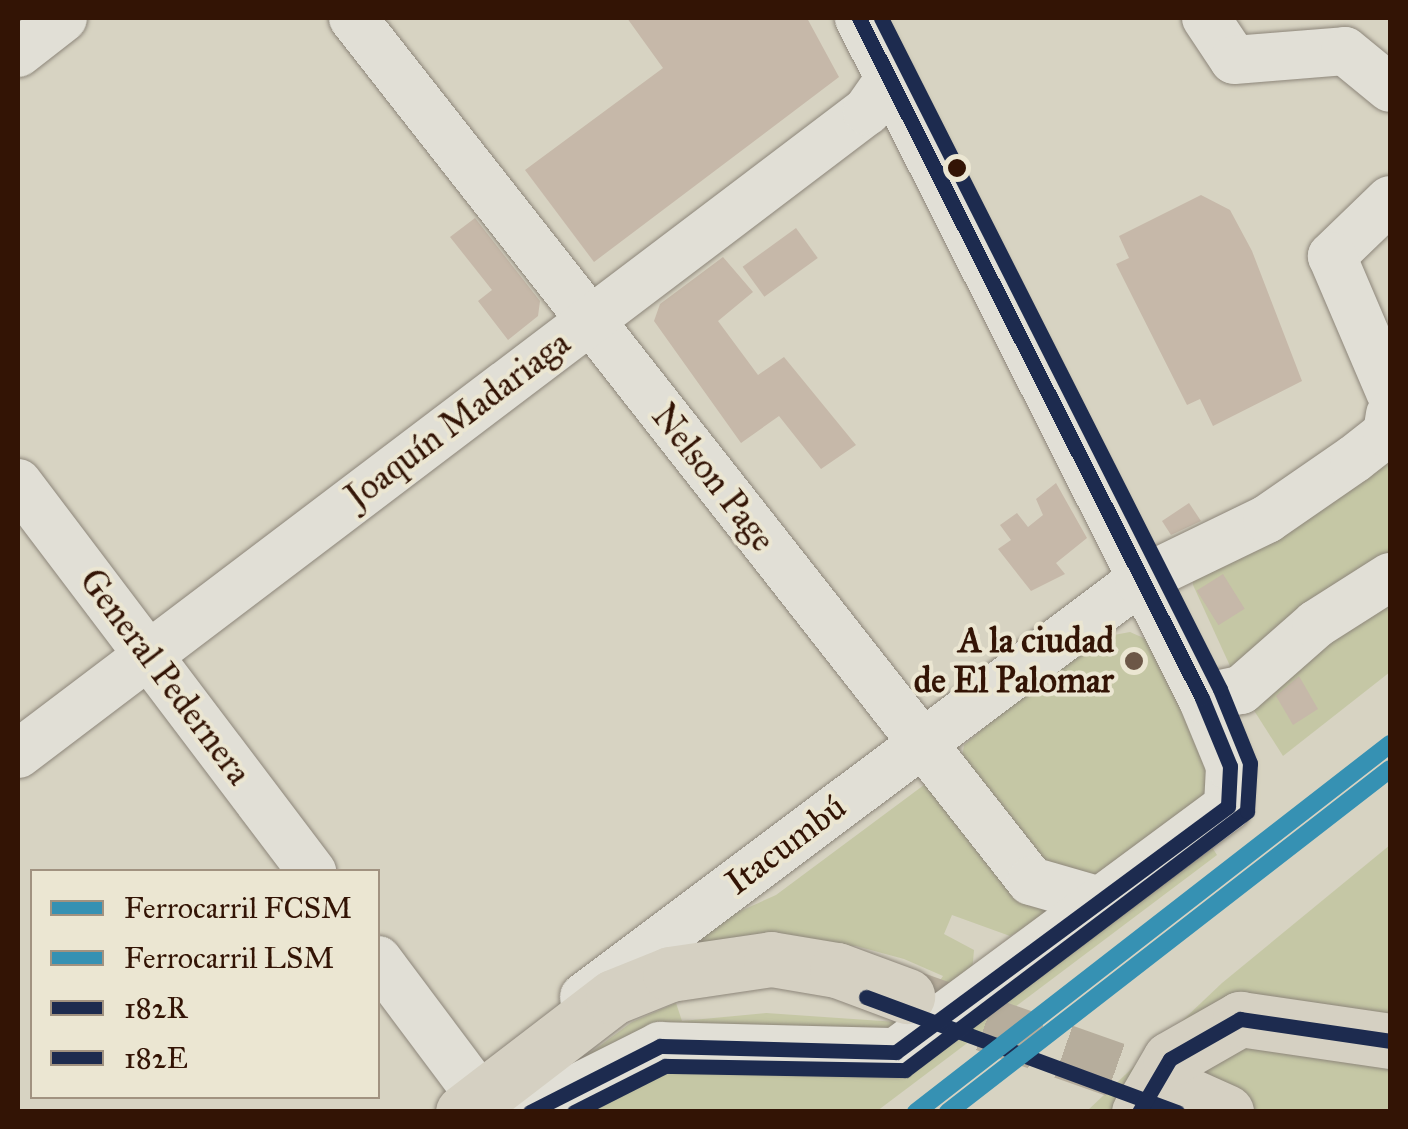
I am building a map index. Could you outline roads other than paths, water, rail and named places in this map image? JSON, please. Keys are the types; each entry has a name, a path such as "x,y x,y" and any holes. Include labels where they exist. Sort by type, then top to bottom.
{"main road":[{"path":"465,1104 628,1007 690,985 814,980 904,1003"},
{"path":"1184,1106 1170,1059 1240,1019 1390,1042"}],"street":[{"path":"18,53 63,18"},
{"name":"Nelson Page","path":"353,18 1032,881 1097,900"},
{"path":"529,1112 660,1046 896,1052 1097,900 1210,825 1228,806 1232,776 1202,698 1139,581 859,18"},
{"path":"1206,18 1234,60 1346,51 1390,88"},
{"name":"Joaquín Madariaga","path":"18,754 867,111 890,78"},
{"path":"1390,200 1332,256 1390,392"},
{"name":"Itacumbú","path":"465,1104 922,743 1139,581 1266,518 1387,433 1390,414"},
{"name":"General Pedernera","path":"18,483 310,869"},
{"path":"1202,698 1241,690 1316,624 1386,576"},
{"path":"380,963 465,1104"}],"tunnel":[{"path":"907,996 1186,1094"}],"rail line":[{"name":"FCSM","path":"916,1112 1390,744"},
{"name":"LSM","path":"948,1112 1390,769"}],"place":[{"name":"A la ciudad de El Palomar","path":"1134,661"}]}
